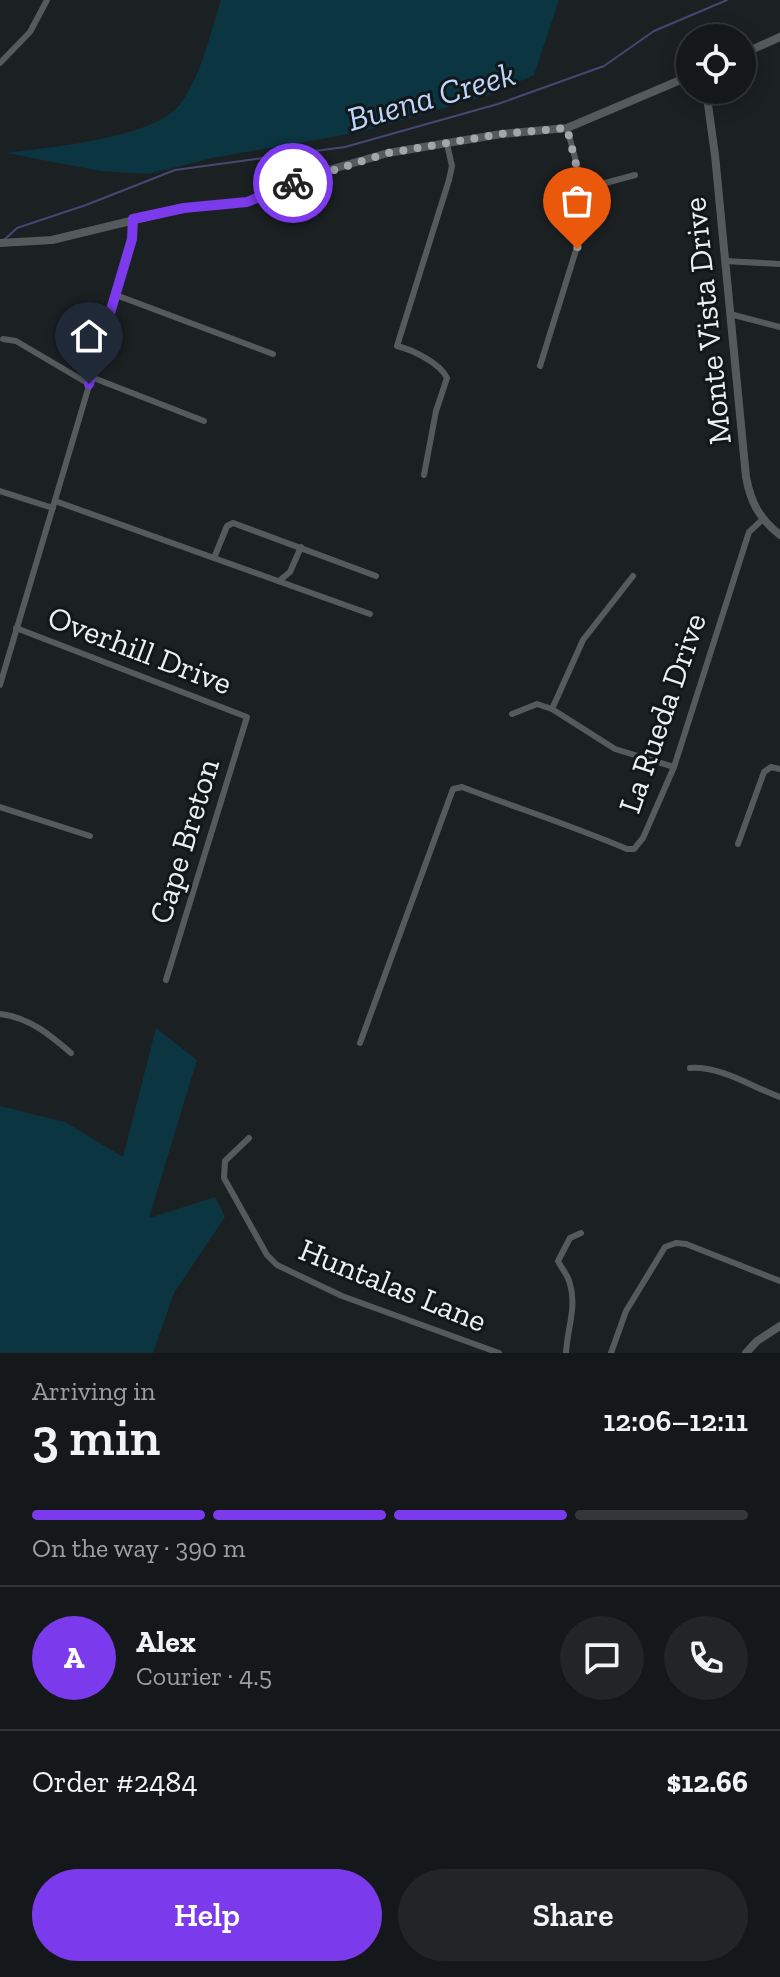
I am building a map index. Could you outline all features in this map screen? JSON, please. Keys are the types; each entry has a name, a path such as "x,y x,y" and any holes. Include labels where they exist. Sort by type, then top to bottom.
{"main road":[{"path":"756,48 780,37"},
{"path":"2,243 52,240 184,208 247,202 315,174 388,153 501,134 567,128 676,82"},
{"name":"Monte Vista Drive","path":"708,104 746,477 751,502 762,520 780,535"},
{"path":"746,1353 757,1341 780,1326"}],"street":[{"path":"0,63 30,32 47,0"},
{"path":"540,366 584,229 587,209 567,128"},
{"path":"424,475 436,411 447,378 430,362 409,349 397,346 449,180 452,166 447,144"},
{"path":"583,189 635,175"},
{"path":"0,685 132,239 133,219"},
{"path":"725,261 780,264"},
{"path":"116,295 273,354"},
{"path":"730,314 780,327"},
{"path":"3,339 16,341 90,380 204,421"},
{"path":"0,491 54,505 214,558 370,614"},
{"name":"La Rueda Drive","path":"360,1043 453,789 462,787 631,850 643,838 674,767 749,532 753,525 762,520"},
{"path":"214,558 227,526 233,523 376,576"},
{"path":"279,581 290,572 301,547"},
{"path":"552,709 583,640 633,576"},
{"name":"Overhill Drive","path":"16,628 247,717"},
{"path":"512,714 537,704 552,709 615,749 674,767"},
{"name":"Cape Breton","path":"166,980 247,717"},
{"path":"738,844 764,772 771,767 780,769"},
{"path":"0,807 90,836"},
{"path":"0,1014 20,1018 42,1028 71,1053"},
{"path":"690,1068 700,1067 727,1075 780,1097"},
{"name":"Huntalas Lane","path":"249,1138 225,1161 224,1178 267,1255 277,1265 342,1296 499,1353"},
{"path":"566,1353 573,1311 572,1290 558,1261 570,1238 581,1233"},
{"path":"611,1353 621,1322 665,1247 676,1243 686,1244 780,1281"}],"shaded area":[{"path":"221,0 559,0 534,75 489,95 361,132 212,158 149,174 100,171 6,153 126,133 168,115 181,103 195,79"},
{"path":"156,1028 197,1060 149,1218 215,1197 225,1217 174,1293 153,1353 0,1353 0,1106 65,1122 123,1157"}],"waterway":[{"name":"Buena Creek","path":"4,240 17,228 175,170 345,147 498,104 604,66 654,31 727,0"}],"way so far":[{"path":"293,183 388,153 501,134 567,128 587,209 577,249"}],"route":[{"path":"89,384 132,239 133,219 184,208 247,202 293,183"}]}
